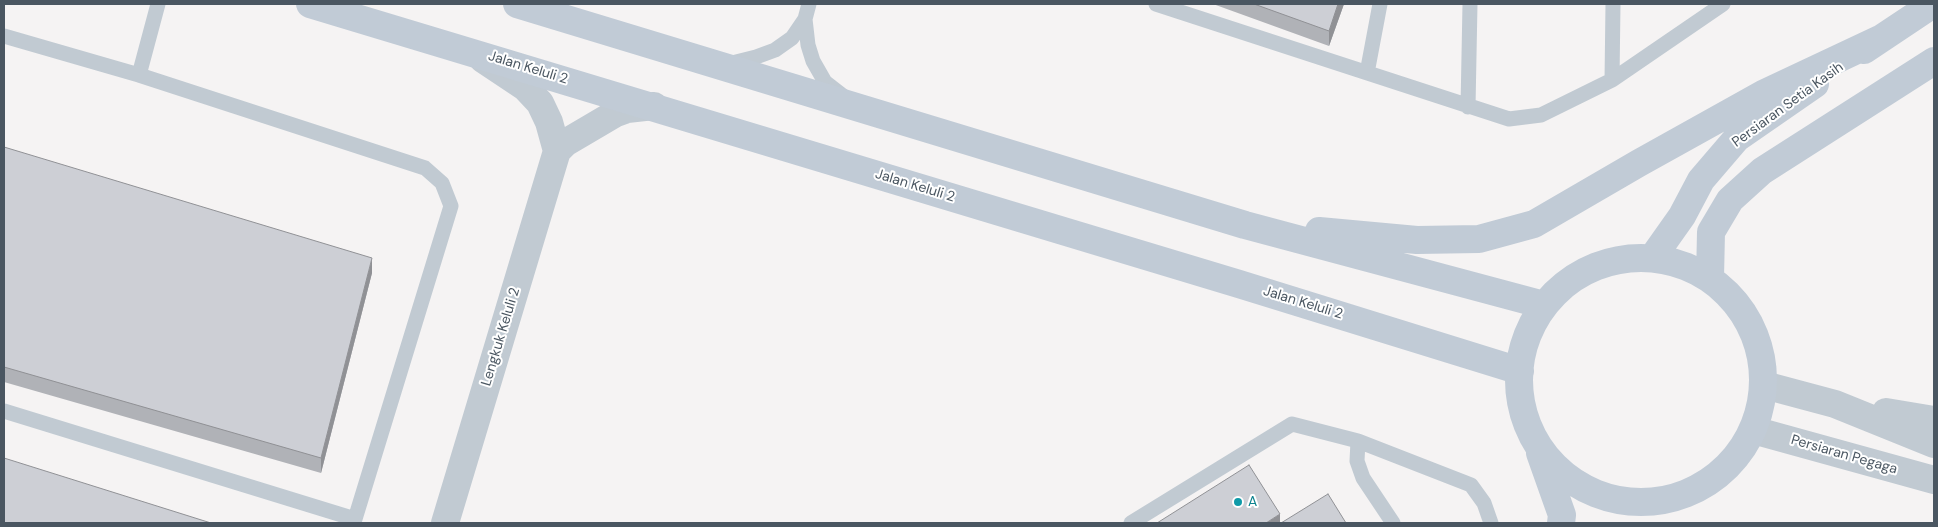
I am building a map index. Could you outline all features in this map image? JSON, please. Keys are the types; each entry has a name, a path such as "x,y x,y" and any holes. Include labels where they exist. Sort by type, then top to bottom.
{"street":[{"name":"Jalan Keluli 2","path":"310,4 654,106 1520,371"},
{"path":"517,4 1245,225 1544,305"},
{"name":"Persiaran Setia Kasih","path":"1653,258 1682,216 1701,180 1737,138 1933,4"},
{"path":"1245,225 1417,240 1479,239 1534,224 1639,162 1763,94 1880,39"},
{"path":"471,51 525,87 540,103 549,122 557,151"},
{"path":"1710,278 1711,232 1730,200 1762,171 1934,61"},
{"path":"557,151 565,142 616,113 626,109 654,106"},
{"name":"Lengkuk Keluli 2","path":"445,523 557,151"},
{"path":"1561,523 1562,515 1522,406 1520,371 1527,336 1544,305 1574,277 1612,260 1653,258 1683,265 1710,278 1740,308 1758,344 1764,386 1753,430 1735,458 1710,481 1680,496 1648,523"},
{"path":"1764,386 1835,404 1934,420"},
{"path":"1835,404 1934,444"},
{"name":"Persiaran Pegaga","path":"1753,430 1934,480"},
{"path":"1535,440 1556,467 1582,487 1614,499 1647,502 1680,496"}],"lane":[{"path":"139,75 158,4"},
{"path":"720,65 756,57 775,50 792,38 805,19 809,4"},
{"path":"1156,4 1509,119 1541,115 1612,80 1723,4"},
{"path":"1366,73 1380,4"},
{"path":"1468,107 1470,4"},
{"path":"1612,80 1613,4"},
{"path":"805,19 808,45 813,61 825,82 859,107"},
{"path":"4,36 139,75 425,168 442,183 451,206 354,521 4,411"},
{"path":"1131,523 1292,424 1358,441 1471,485 1484,503 1491,523"},
{"path":"1358,441 1357,461 1363,478 1393,523"}],"building":[{"path":"1254,4 1338,4 1329,31"},
{"path":"4,147 372,258 321,458 4,367"},
{"path":"4,458 211,523 4,523"},
{"path":"1249,465 1280,514 1266,523 1157,523"},
{"path":"1328,494 1346,523 1281,523"}],"place":[{"name":"A","path":"1238,502"}]}
